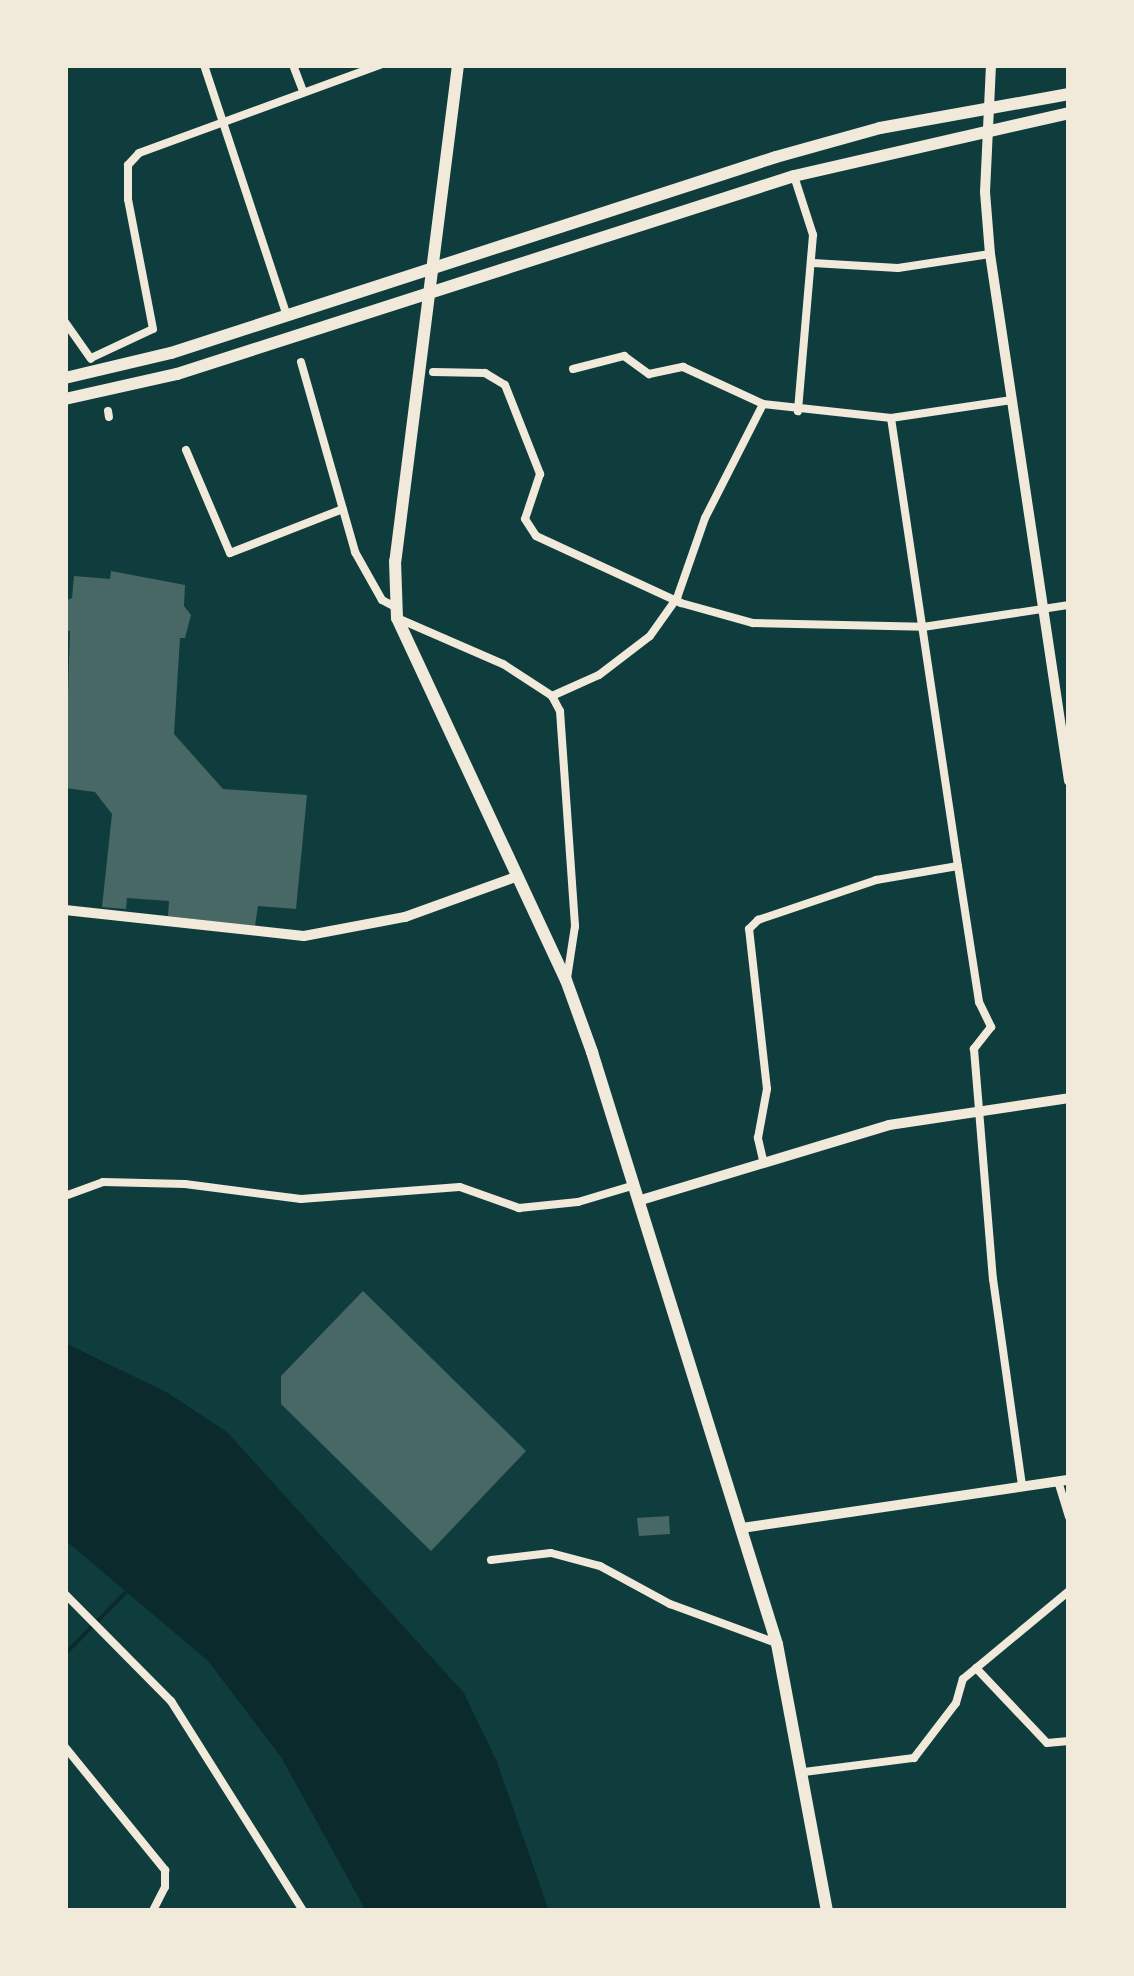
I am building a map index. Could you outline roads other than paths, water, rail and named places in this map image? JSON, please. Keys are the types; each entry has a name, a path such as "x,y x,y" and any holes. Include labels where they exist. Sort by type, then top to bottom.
{"main road":[{"path":"458,65 428,271 396,613 566,980 636,1185 778,1644 828,1911"},
{"path":"65,378 287,316 776,157 990,106 1069,94"},
{"path":"65,400 177,374 794,176 987,128 1069,113"}],"street":[{"path":"204,65 287,316"},
{"path":"292,65 303,91"},
{"path":"65,322 92,360 153,329 128,200 128,165 139,153 380,65"},
{"path":"991,65 987,128 990,254 1069,781"},
{"path":"794,176 813,235 798,411"},
{"path":"813,263 898,268 990,254"},
{"path":"573,368 624,356 649,374 683,367 762,404 798,411 892,418 1012,400"},
{"path":"301,362 354,552 382,600 396,613 503,664 552,696 565,744 572,834 576,926 566,980"},
{"path":"433,372 485,374 505,385 540,474 525,518 536,536 603,572 754,623 924,626 1069,605"},
{"path":"552,696 640,646 676,598 706,518 762,404"},
{"path":"892,418 979,1002 991,1027 974,1048 983,1110 993,1280 1022,1486"},
{"path":"186,450 230,553 343,510"},
{"path":"763,1160 758,1138 767,1089 749,929 758,920 876,880 958,866"},
{"path":"65,910 275,938 304,936 404,918 518,876"},
{"path":"640,1200 889,1125 1069,1098"},
{"path":"65,1196 103,1182 185,1184 301,1199 460,1187 519,1208 578,1202 636,1185"},
{"path":"742,1528 1063,1481 1069,1518"},
{"path":"491,1560 551,1553 600,1566 670,1604 778,1644"},
{"path":"804,1772 914,1758 976,1668 1069,1591"},
{"path":"65,1594 171,1702 302,1911"},
{"path":"976,1668 1047,1743 1069,1741"},
{"path":"65,1748 165,1870 165,1887 153,1911"}],"water":[{"path":"65,1343 168,1393 227,1432 464,1693 497,1762 549,1911 366,1911 281,1757 208,1661 65,1540"}],"waterway":[{"path":"65,1654 128,1590"}]}
